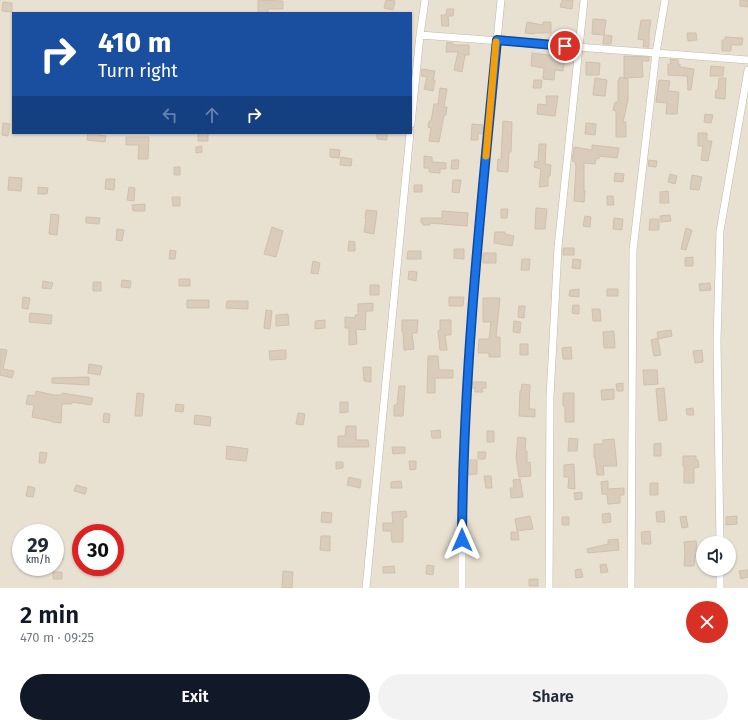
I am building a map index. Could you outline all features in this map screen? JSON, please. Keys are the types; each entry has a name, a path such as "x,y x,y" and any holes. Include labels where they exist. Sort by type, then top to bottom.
{"street":[{"path":"412,114 425,0"},
{"path":"462,588 462,477 471,339 480,212 501,0"},
{"path":"549,588 550,397 558,247 584,0"},
{"path":"631,588 633,250 656,53 665,0"},
{"path":"420,35 748,60"},
{"path":"720,536 717,341 720,231 748,70"},
{"path":"366,588 410,134"},
{"path":"720,576 720,588"}],"shaded area":[{"path":"0,0 748,0 748,588 0,588"}],"building":[{"path":"258,0 283,1 283,9 268,9 268,12 258,12"},
{"path":"386,0 395,1 393,10 384,8"},
{"path":"562,0 573,0 572,9 560,7"},
{"path":"740,0 748,0 748,7 740,6"},
{"path":"3,2 12,3 12,12 2,11"},
{"path":"447,9 454,9 453,16 448,16 449,26 442,26 441,15 446,15"},
{"path":"593,19 606,20 604,35 592,34"},
{"path":"641,20 651,20 649,47 643,47 644,40 638,39"},
{"path":"527,22 543,25 543,22 551,22 551,33 525,33"},
{"path":"687,33 696,33 697,40 688,41"},
{"path":"604,35 612,36 611,44 603,44"},
{"path":"725,37 743,38 742,45 731,45 731,51 722,51 722,40 725,40"},
{"path":"447,42 453,43 453,45 469,45 469,55 465,55 462,72 454,70 458,52 446,52"},
{"path":"532,53 565,57 563,71 555,70 554,80 543,79 544,68 531,66"},
{"path":"624,56 649,57 649,61 642,61 643,77 624,78"},
{"path":"670,59 678,60 680,67 694,69 691,90 688,90 687,76 668,75 668,64 671,64"},
{"path":"586,62 600,63 599,75 586,75"},
{"path":"711,66 724,67 723,76 710,76"},
{"path":"422,69 435,71 433,91 424,89 427,77 421,76"},
{"path":"620,77 628,79 628,100 623,122 626,122 626,137 616,137 616,111 613,110 615,102 618,102 618,81"},
{"path":"595,78 607,80 605,96 593,95"},
{"path":"719,78 726,78 725,99 715,98 716,90 718,90"},
{"path":"534,80 542,80 541,88 533,88"},
{"path":"659,80 670,81 668,91 679,92 677,114 666,114 667,103 656,102"},
{"path":"440,88 447,89 444,107 447,107 446,115 444,115 439,142 429,141 431,128 428,127 429,121 431,121 434,104 438,104"},
{"path":"546,96 558,96 555,116 537,114 538,104 547,105"},
{"path":"705,114 713,115 711,123 704,122"},
{"path":"503,121 512,122 511,152 509,152 508,172 497,171 498,159 501,160"},
{"path":"3,123 10,124 8,136 2,135"},
{"path":"586,123 596,124 595,135 585,134"},
{"path":"472,124 483,125 483,134 478,133 478,140 471,140"},
{"path":"698,133 707,133 707,141 712,141 708,161 701,160 703,146 698,146"},
{"path":"88,134 99,134 106,136 105,142 87,140"},
{"path":"198,134 208,134 208,141 198,141"},
{"path":"377,134 387,134 387,140 377,139"},
{"path":"126,137 149,137 148,159 138,159 139,145 126,145"},
{"path":"539,144 546,144 545,164 551,165 550,176 548,176 548,186 539,187 541,169 534,167 535,161 538,162"},
{"path":"592,145 619,148 617,158 599,156 599,159 596,158 595,164 584,163 584,202 574,201 576,167 575,162 572,161 574,147 592,150"},
{"path":"202,146 202,152 196,153 196,147"},
{"path":"330,149 340,150 339,158 330,157"},
{"path":"424,156 432,157 432,162 446,163 446,169 440,169 440,173 429,172 429,168 424,168"},
{"path":"341,157 352,159 351,166 340,165"},
{"path":"452,160 459,160 458,169 451,169"},
{"path":"649,160 657,161 656,167 648,166"},
{"path":"174,167 180,167 180,175 174,175"},
{"path":"615,173 624,174 623,182 614,181"},
{"path":"670,174 677,176 675,184 668,182"},
{"path":"692,175 702,177 699,190 690,189"},
{"path":"9,177 22,178 21,191 8,190"},
{"path":"106,179 115,179 114,190 105,189"},
{"path":"453,180 461,180 459,193 452,192"},
{"path":"414,185 422,185 422,192 414,192"},
{"path":"38,187 48,188 47,194 38,194"},
{"path":"129,187 135,188 134,201 127,200"},
{"path":"668,191 669,203 660,203 660,192"},
{"path":"607,196 613,196 614,205 607,205"},
{"path":"172,197 180,197 180,206 173,206"},
{"path":"145,204 145,211 133,211 132,205"},
{"path":"536,208 547,209 545,229 535,229"},
{"path":"501,209 508,209 507,218 501,218"},
{"path":"366,210 377,211 374,234 364,232"},
{"path":"442,211 468,213 467,226 430,223 430,225 423,225 423,223 421,223 421,218 442,218"},
{"path":"51,214 59,215 57,235 49,234"},
{"path":"670,215 671,221 661,222 660,216"},
{"path":"585,216 591,217 590,227 583,226"},
{"path":"86,217 100,218 99,224 86,223"},
{"path":"614,218 623,219 622,230 613,229"},
{"path":"650,219 659,219 659,230 649,230"},
{"path":"272,227 283,231 276,257 264,254"},
{"path":"686,228 692,230 686,250 681,249"},
{"path":"117,229 124,230 122,241 116,240"},
{"path":"495,232 505,232 505,234 514,236 512,246 494,243"},
{"path":"349,241 355,242 355,251 348,251"},
{"path":"563,248 574,248 574,255 563,255"},
{"path":"454,249 464,249 464,259 454,258"},
{"path":"170,250 176,251 175,259 169,259"},
{"path":"408,251 421,251 421,259 407,259"},
{"path":"483,253 496,253 496,263 483,263"},
{"path":"693,257 693,266 685,266 685,258"},
{"path":"522,259 530,259 529,270 521,270"},
{"path":"573,259 581,260 580,269 572,268"},
{"path":"313,261 320,263 318,274 311,273"},
{"path":"409,271 417,272 416,281 408,279"},
{"path":"179,279 190,279 190,286 179,286"},
{"path":"122,280 131,281 130,288 121,287"},
{"path":"43,281 53,283 51,289 42,288"},
{"path":"93,282 101,282 101,291 93,291"},
{"path":"710,283 711,290 700,291 699,284"},
{"path":"370,285 379,285 379,295 370,295"},
{"path":"579,289 579,297 569,296 570,290"},
{"path":"607,289 618,289 618,296 607,296"},
{"path":"23,297 30,298 28,309 22,308"},
{"path":"449,297 464,297 463,306 449,306"},
{"path":"483,298 500,298 496,337 500,337 500,357 489,357 489,353 478,353 479,339 489,339 491,322 483,322"},
{"path":"187,300 209,300 209,308 187,308"},
{"path":"227,301 248,301 248,309 226,308"},
{"path":"373,303 373,311 366,311 365,330 356,329 357,344 349,345 349,328 345,328 345,317 355,318 355,315 358,315 358,304"},
{"path":"573,305 579,305 579,314 572,313"},
{"path":"519,306 525,306 524,318 518,317"},
{"path":"592,309 600,309 601,321 593,321"},
{"path":"266,310 272,311 270,329 264,328"},
{"path":"30,313 52,315 51,324 29,322"},
{"path":"288,314 289,325 276,326 276,315"},
{"path":"325,320 325,328 315,329 315,321"},
{"path":"402,320 418,320 417,333 412,333 414,349 404,350"},
{"path":"440,320 451,320 451,335 445,335 447,350 440,350 438,331 440,330"},
{"path":"514,321 521,322 520,333 513,332"},
{"path":"671,330 672,336 658,339 661,355 654,356 651,340 658,338 657,332"},
{"path":"614,331 615,348 604,348 603,332"},
{"path":"520,344 528,344 528,355 520,355"},
{"path":"571,347 572,359 563,359 562,348"},
{"path":"0,349 7,350 3,369 14,371 12,378 0,375"},
{"path":"286,350 286,359 270,360 269,351"},
{"path":"702,350 703,362 695,363 693,351"},
{"path":"428,356 438,356 439,370 453,370 453,378 435,378 435,393 427,393"},
{"path":"89,364 102,366 100,375 88,373"},
{"path":"363,367 371,367 371,382 364,381"},
{"path":"643,370 657,370 658,384 644,385"},
{"path":"89,377 89,385 52,383 52,378"},
{"path":"473,382 486,382 486,388 482,388 483,392 475,392 475,388 472,388"},
{"path":"623,383 623,391 617,391 616,384"},
{"path":"522,384 530,385 529,409 535,409 535,417 519,416 520,391"},
{"path":"399,386 405,386 403,416 394,416 394,405 397,405"},
{"path":"664,388 667,420 659,421 656,389"},
{"path":"614,389 614,399 602,400 601,390"},
{"path":"36,391 54,395 62,395 62,393 93,398 91,405 72,402 72,404 62,404 61,423 52,422 32,417 34,405 26,404 28,395 35,396"},
{"path":"137,393 144,394 142,416 135,416"},
{"path":"563,393 574,393 574,422 565,422"},
{"path":"340,402 348,402 348,412 340,413"},
{"path":"176,404 184,405 183,412 175,411"},
{"path":"693,408 694,415 687,415 686,409"},
{"path":"104,413 110,414 109,423 103,422"},
{"path":"298,413 305,414 303,425 296,424"},
{"path":"195,415 211,417 210,426 194,424"},
{"path":"346,426 356,426 356,440 368,440 369,447 338,447 338,436 345,436"},
{"path":"440,430 441,438 432,438 431,431"},
{"path":"487,431 494,431 494,442 487,442"},
{"path":"518,437 526,438 525,451 527,451 527,463 530,462 531,476 519,477 516,457"},
{"path":"569,438 578,439 577,451 568,451"},
{"path":"614,439 617,466 603,466 604,475 597,475 594,457 594,444 603,444 603,440"},
{"path":"661,443 661,456 654,456 654,444"},
{"path":"227,446 248,449 246,461 226,459"},
{"path":"392,447 405,447 405,453 393,454"},
{"path":"40,452 47,453 45,463 39,463"},
{"path":"478,452 486,452 485,459 478,459"},
{"path":"683,456 696,456 696,460 698,460 699,467 694,468 694,483 684,483"},
{"path":"468,460 477,460 477,474 467,475"},
{"path":"409,461 416,461 416,469 410,470"},
{"path":"336,462 343,462 343,468 336,469"},
{"path":"574,464 575,489 568,488 569,477 564,477 564,465"},
{"path":"484,476 491,476 492,488 486,488"},
{"path":"349,477 361,480 360,488 347,485"},
{"path":"520,479 523,497 511,498 510,488 514,488 513,480"},
{"path":"401,481 402,488 391,488 391,482"},
{"path":"608,481 608,489 624,488 624,495 620,495 620,503 608,504 607,494 602,494 601,482"},
{"path":"650,483 658,483 658,495 650,495"},
{"path":"76,485 87,488 85,494 74,491"},
{"path":"28,486 35,488 33,497 26,496"},
{"path":"582,492 582,499 575,500 574,493"},
{"path":"406,511 407,517 403,518 403,542 392,542 391,531 383,531 383,523 393,523 392,512"},
{"path":"664,511 665,522 657,522 656,512"},
{"path":"322,512 332,513 331,523 321,522"},
{"path":"610,513 611,522 603,523 602,514"},
{"path":"530,516 533,529 517,531 515,519"},
{"path":"686,516 688,527 682,528 680,517"},
{"path":"737,516 737,524 726,525 726,517"},
{"path":"562,517 569,517 569,525 562,525"},
{"path":"650,531 651,544 642,544 641,532"},
{"path":"511,532 518,532 519,540 511,540"},
{"path":"321,536 330,536 330,551 320,550"},
{"path":"618,539 619,550 588,553 587,549 608,544 608,540"},
{"path":"696,541 694,566 684,566 684,542"},
{"path":"606,564 608,572 601,573 600,565"},
{"path":"427,565 434,566 433,575 426,574"},
{"path":"394,566 395,573 383,573 383,567"},
{"path":"581,569 583,577 576,578 575,570"},
{"path":"748,570 748,577 741,579 739,571"},
{"path":"283,571 293,572 292,588 282,588"},
{"path":"53,576 62,576 62,579 53,579"},
{"path":"529,579 538,579 538,586 529,586"}],"slow traffic":[{"path":"486,156 496,42"}],"route":[{"path":"462,540 462,477 471,332 480,212 497,40 565,46"}]}
